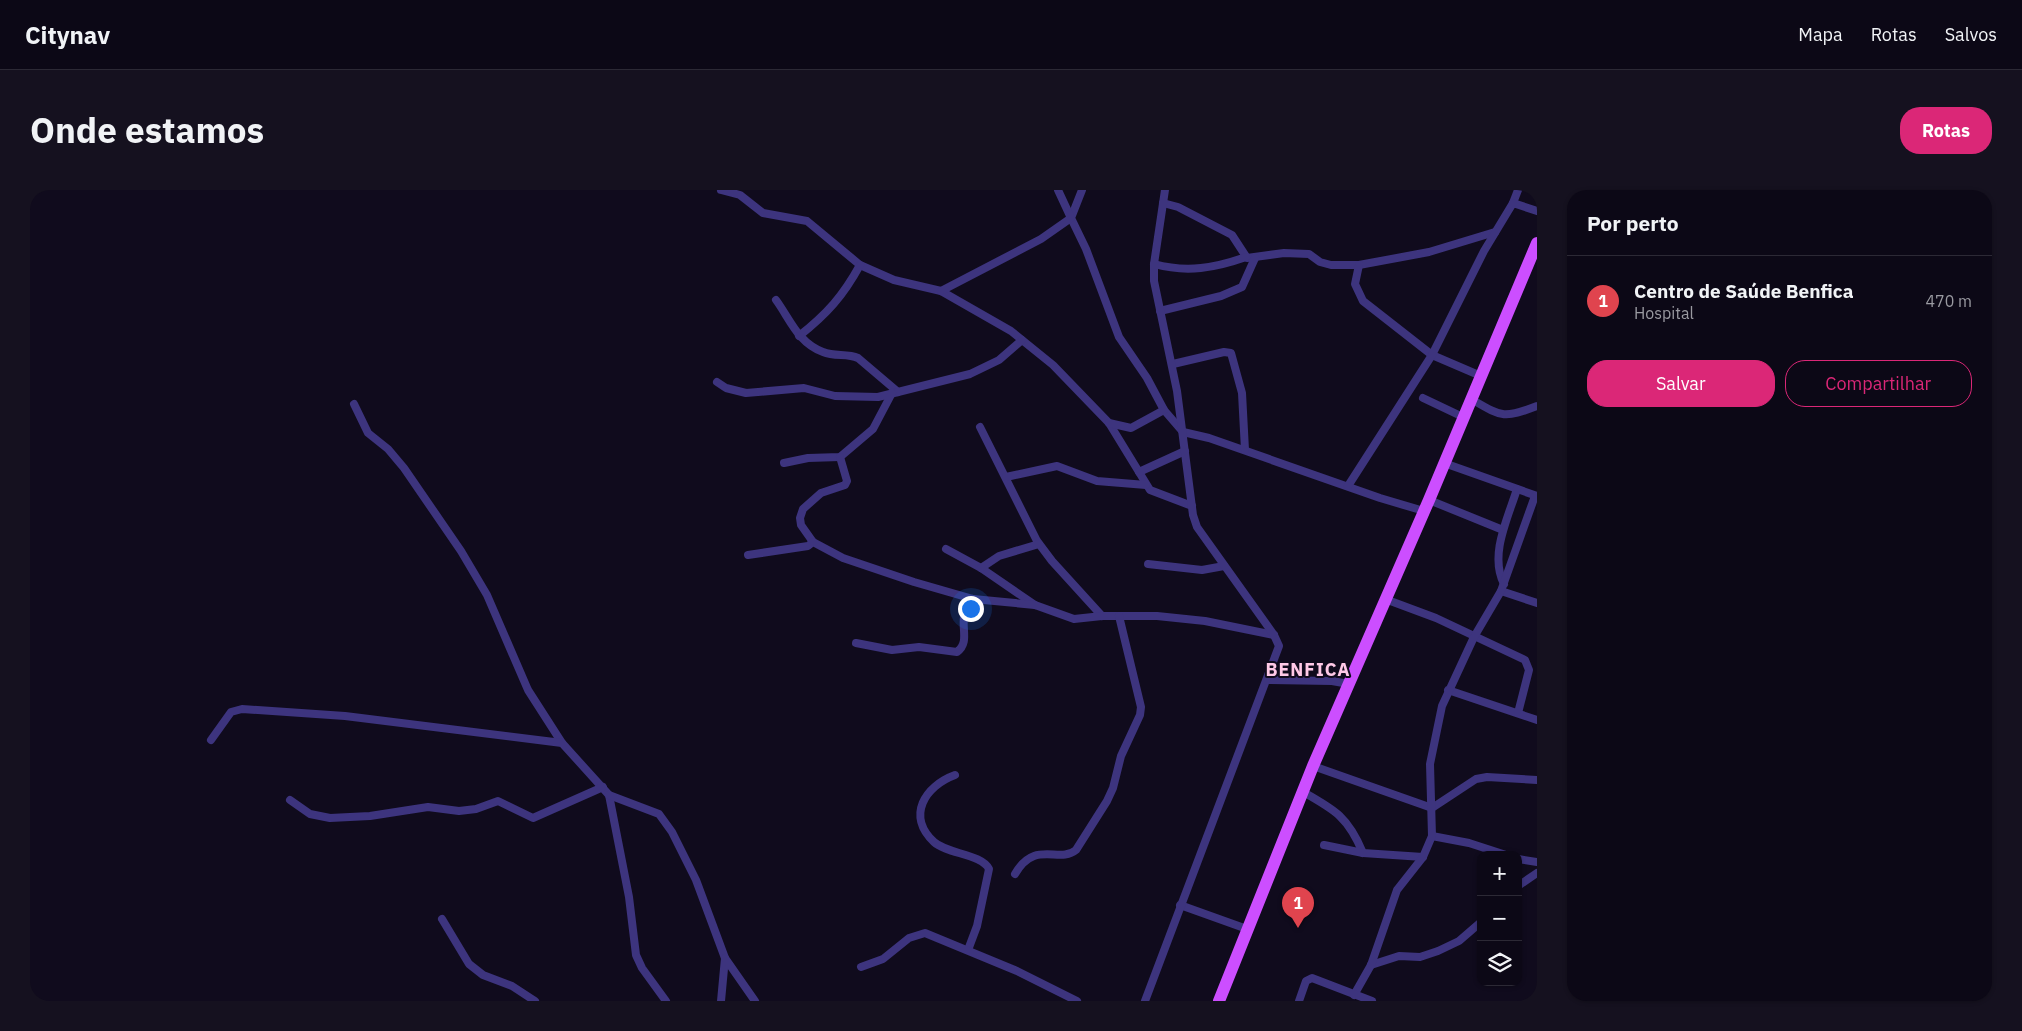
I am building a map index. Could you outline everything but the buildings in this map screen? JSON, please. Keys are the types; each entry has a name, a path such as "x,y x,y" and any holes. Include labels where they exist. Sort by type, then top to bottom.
{"main road":[{"path":"1219,1001 1313,766 1427,506 1537,243"}],"street":[{"path":"721,190 740,194 762,213 807,221 860,265 894,280 941,291 961,300 1022,340 1053,365 1109,423 1146,485 1154,492 1192,506"},
{"path":"1058,190 1086,248 1119,337 1147,378 1164,410 1183,432 1245,450 1380,498 1427,506 1503,530"},
{"path":"941,291 1040,239 1071,218 1082,190"},
{"path":"1145,1001 1278,650 1278,642 1274,635 1197,527 1192,506 1173,364 1154,281 1154,264 1165,190"},
{"path":"1348,486 1432,355 1495,232 1513,203 1518,190"},
{"path":"1163,203 1178,207 1232,235 1242,247 1246,257"},
{"path":"1513,203 1537,211"},
{"path":"1154,264 1180,270 1219,266 1246,257 1255,258 1278,253 1309,254 1320,262 1330,265 1360,265 1429,252 1495,232"},
{"path":"1160,311 1221,296 1242,287 1255,258"},
{"path":"800,336 835,305 848,288 860,265"},
{"path":"1360,265 1355,284 1356,291 1363,302 1432,355 1481,376"},
{"path":"776,300 800,336 823,352 851,355 858,358 895,392"},
{"path":"717,382 726,388 746,392 804,388 835,396 866,398 970,374 999,360 1022,340"},
{"path":"1173,364 1224,352 1231,353 1242,392 1245,450"},
{"path":"784,463 808,458 840,457 872,429 895,392"},
{"path":"1423,398 1463,417"},
{"path":"1471,400 1499,415 1508,416 1537,406"},
{"path":"354,404 368,433 388,449 404,468 461,551 487,595 528,690 562,743 609,795 629,898 636,955 642,968 666,1001"},
{"path":"1121,441 1131,428 1164,410"},
{"path":"1109,423 1131,428"},
{"path":"980,427 1039,544 1102,616"},
{"path":"1139,472 1185,451"},
{"path":"840,457 847,481 845,485 821,493 803,509 800,518 803,530 813,542 843,558 914,582 973,599 1035,605 1074,619 1102,616 1157,616 1205,621 1274,635"},
{"path":"1354,995 1371,965 1397,890 1423,857 1432,836 1430,764 1448,690 1474,637 1503,587 1536,496 1444,463"},
{"path":"1006,477 1057,466 1097,481 1146,485"},
{"path":"1517,489 1503,530 1497,562 1499,574 1503,587 1537,603"},
{"path":"748,555 808,546 813,542"},
{"path":"981,568 999,556 1039,544"},
{"path":"946,549 981,568 1035,605"},
{"path":"1148,564 1202,570 1224,566"},
{"path":"856,643 892,650 919,647 957,652 962,646 964,639 964,618 973,599"},
{"path":"1385,599 1436,618 1525,660 1529,670 1518,713"},
{"path":"1015,874 1027,859 1045,854 1067,854 1076,850 1113,788 1121,756 1140,715 1140,707 1119,616"},
{"path":"1267,680 1332,681 1349,684"},
{"path":"1448,690 1537,720"},
{"path":"211,740 231,712 242,709 345,716 562,743"},
{"path":"1313,766 1432,808"},
{"path":"955,775 943,779 929,794 921,808 919,820 921,827 938,845 983,862 989,869 977,926 968,950"},
{"path":"1432,808 1476,779 1488,777 1537,780"},
{"path":"290,800 310,814 330,818 370,816 428,807 459,811 476,809 498,801 533,818 603,787"},
{"path":"1303,792 1330,807 1347,822 1363,853"},
{"path":"609,795 662,817 696,880 725,958 755,1001"},
{"path":"1432,836 1469,843 1494,851"},
{"path":"1324,845 1363,853 1402,854 1423,857"},
{"path":"1522,860 1537,862"},
{"path":"1522,883 1537,873"},
{"path":"1180,905 1247,929"},
{"path":"442,919 469,964 483,975 512,986 535,1001"},
{"path":"1371,965 1399,956 1420,957 1438,952 1459,941 1477,925"},
{"path":"860,967 883,958 917,934 925,933 968,950 1077,1001"},
{"path":"721,1001 725,958"},
{"path":"1299,1001 1308,978 1372,1001"}],"place":[{"name":"Centro de Saúde Benfica","path":"1298,928"}],"district":[{"name":"BENFICA","path":"1308,669"}]}
